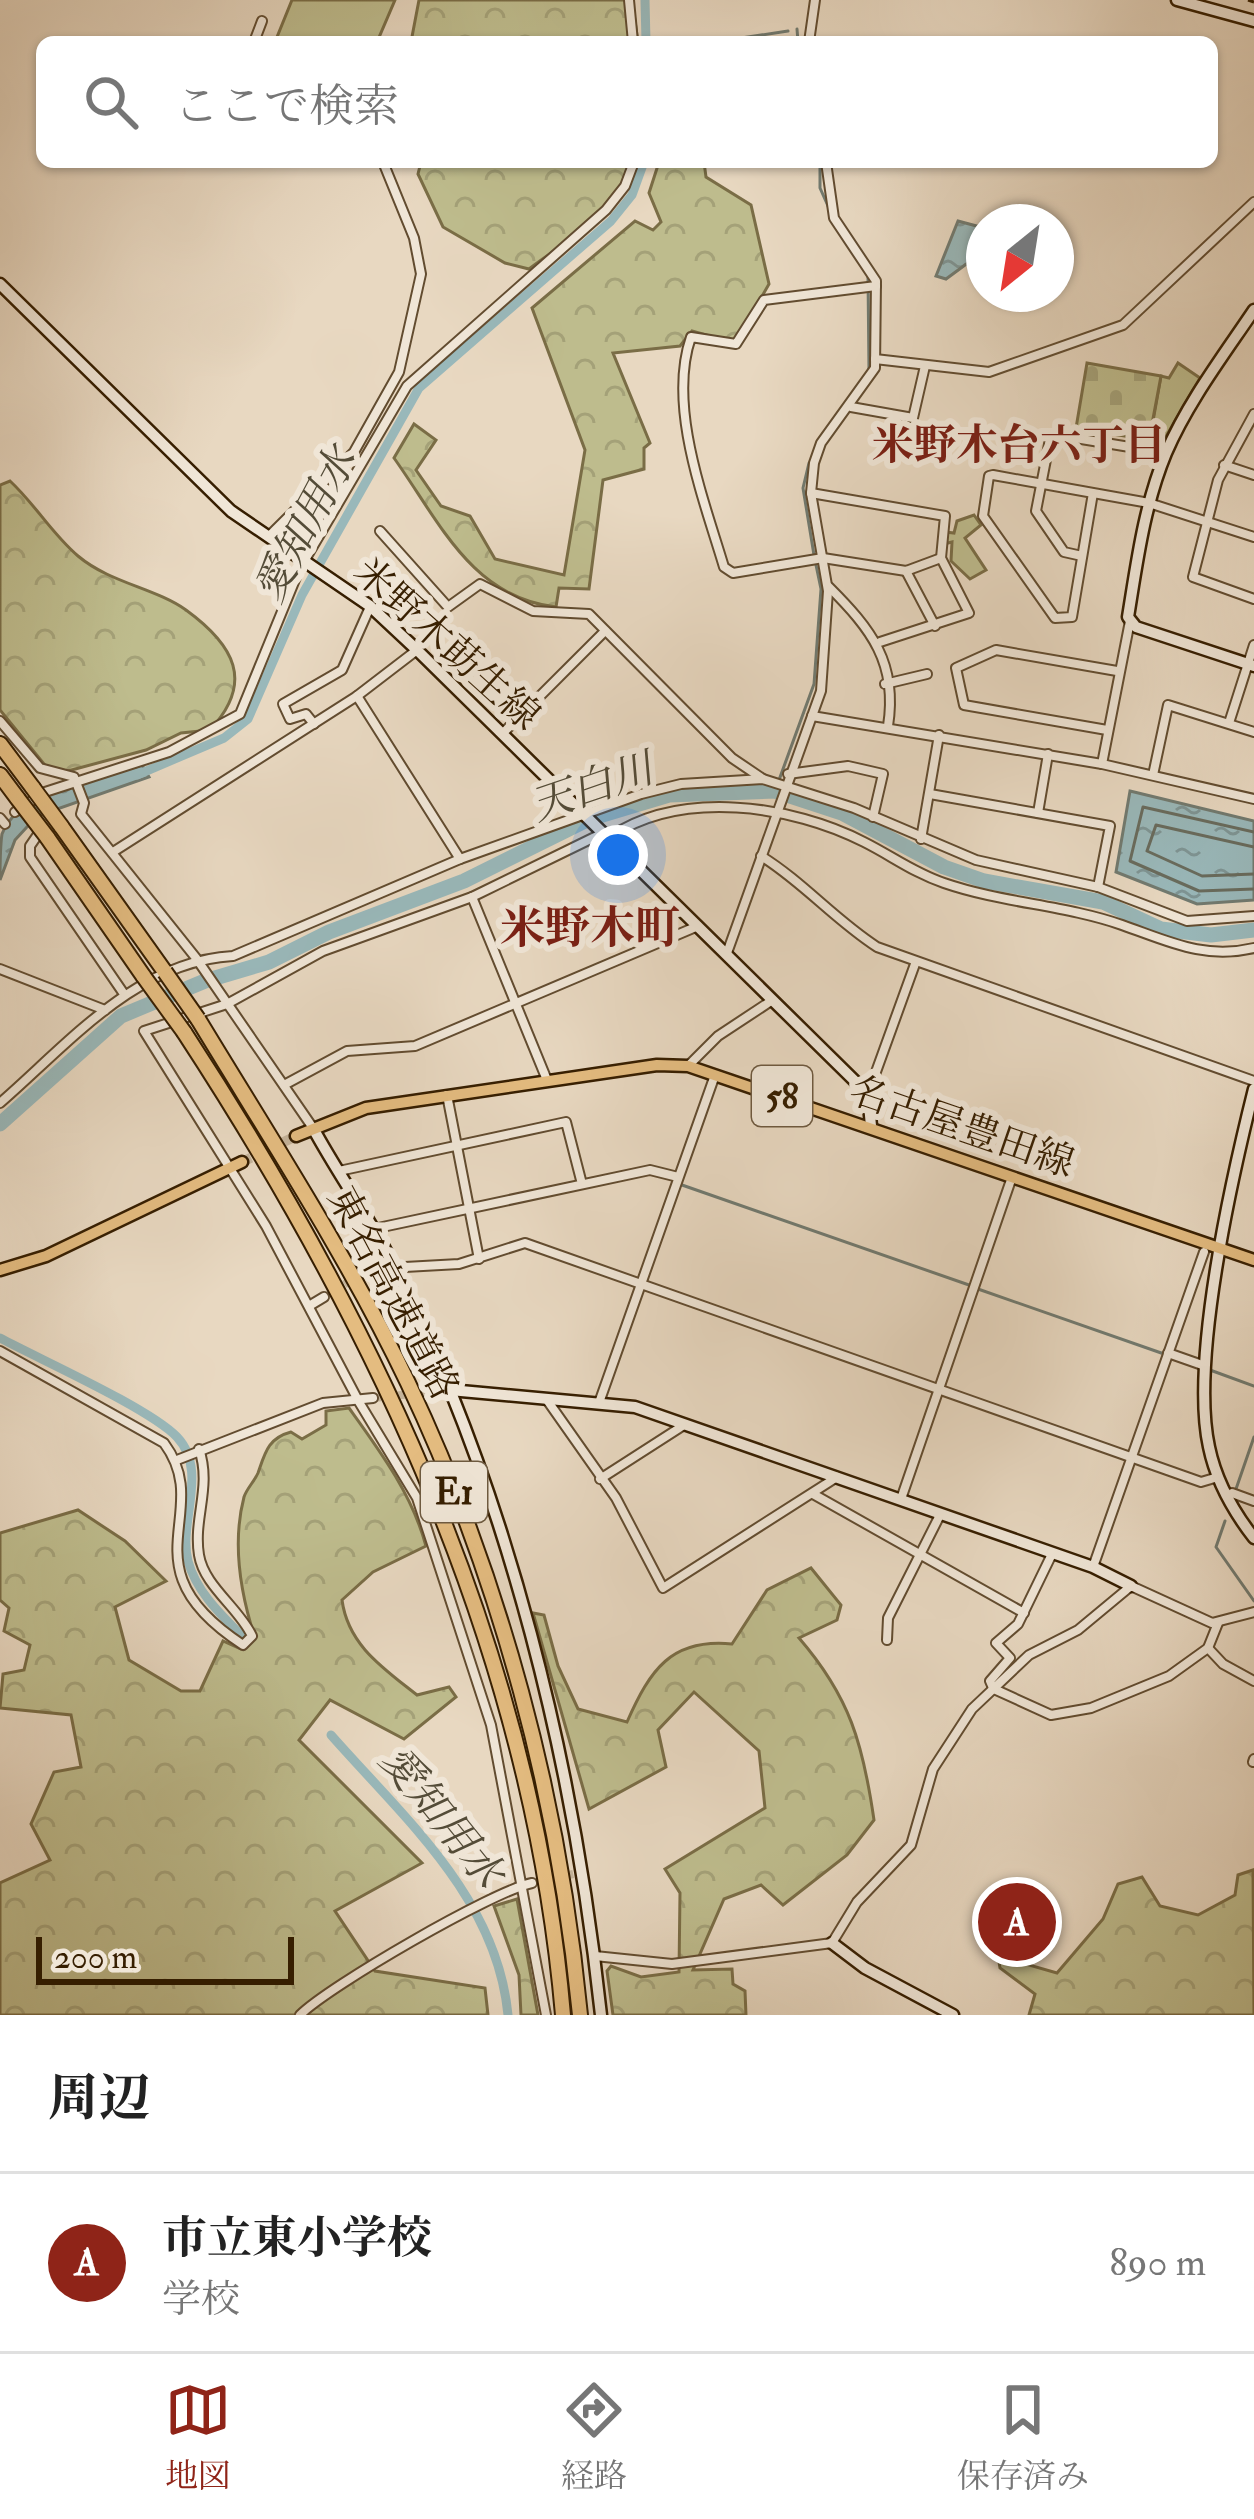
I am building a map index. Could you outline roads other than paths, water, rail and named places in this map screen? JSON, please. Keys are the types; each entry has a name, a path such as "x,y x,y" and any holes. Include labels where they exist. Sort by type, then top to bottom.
{"highway":[{"name":"東名高速道路","path":"0,745 198,1018 389,1346 453,1488 527,1722 565,1901 580,2015"},
{"name":"東名高速道路","path":"0,775 17,805 47,838 184,1032 274,1174 360,1332 457,1548 514,1733 550,1908 563,2015"}],"main road":[{"name":"名古屋豊田線","path":"296,1136 365,1108 547,1080 688,1066 1254,1260"},
{"path":"0,1270 46,1256 242,1162"}],"street":[{"path":"628,0 632,36"},
{"path":"810,36 815,0"},
{"path":"1177,0 1254,21"},
{"path":"256,36 262,21"},
{"path":"265,539 354,452 399,373 421,274 414,238 385,168"},
{"path":"17,805 169,752 240,713 304,563 414,378 607,210 632,168"},
{"path":"727,953 820,691 826,584 811,493 821,443 851,407 875,359 873,271 835,218 827,168"},
{"path":"875,359 989,372 1123,325 1254,202"},
{"name":"米野木莇生線","path":"0,284 192,475 265,539 370,606 868,1094"},
{"path":"876,286 764,300 736,344 694,335 684,363 697,466 727,571 823,559 906,571 941,558"},
{"path":"1102,764 1149,503 1166,453 1191,404 1252,317"},
{"path":"851,407 913,418 925,366"},
{"path":"1254,414 1224,466 1204,521 1193,577 1254,599"},
{"path":"1082,556 1064,552 1037,514 1054,433 1166,453"},
{"path":"1224,466 1254,476"},
{"path":"1093,493 1072,617 1052,617 981,511 989,476 1040,484 1093,493 1149,503 1254,537"},
{"path":"811,493 945,516 941,558 969,613 880,643"},
{"path":"380,531 448,607 480,584 532,611 589,614 732,758 763,779"},
{"path":"906,571 935,626"},
{"path":"826,584 880,643 891,703 887,726"},
{"path":"314,724 306,714 290,719 283,704 342,670 370,606"},
{"path":"1130,621 1251,665"},
{"path":"503,733 605,631"},
{"path":"1229,724 1254,645"},
{"path":"113,852 357,696 417,650"},
{"path":"1107,730 964,705 956,672 996,650 1118,671"},
{"path":"885,684 928,674"},
{"path":"357,696 460,859"},
{"path":"1153,775 1166,706 1254,732"},
{"path":"812,716 1102,764 1254,799"},
{"path":"0,721 40,768 69,772 83,801 81,814 198,962 284,1084 394,1266 450,1390 541,1669 602,2015"},
{"path":"921,839 940,735"},
{"path":"1038,813 1048,754"},
{"path":"0,1103 124,994 198,962 232,956 460,859 586,814 681,784 786,779 848,766 883,774 873,817"},
{"path":"786,779 976,860 1098,887 1187,921 1254,916"},
{"path":"930,794 1110,826 1098,887"},
{"path":"546,2015 491,1724 455,1602 413,1488 145,1031 227,1004 323,951 472,896 606,833 704,809 776,812 844,833 946,884 1120,924 1170,946 1254,950"},
{"path":"81,814 38,831 30,856 124,994"},
{"path":"761,856 786,872 830,917 915,964 1254,1085 1222,1249 1206,1366 1206,1426 1218,1477 1254,1538"},
{"path":"472,896 547,1080"},
{"path":"284,1084 347,1051 415,1046 698,926"},
{"path":"872,1126 868,1094 915,964"},
{"path":"0,969 105,1010"},
{"path":"688,1066 718,1036 771,1001"},
{"path":"600,1400 716,1073"},
{"path":"447,1095 479,1259"},
{"path":"1222,1249 1254,1115"},
{"path":"339,1171 566,1122 582,1184"},
{"path":"373,1228 650,1170 678,1177"},
{"path":"901,1499 1012,1177"},
{"path":"369,1269 479,1259 525,1244 1201,1482 1218,1477"},
{"path":"1093,1567 1204,1252"},
{"path":"309,1306 324,1297"},
{"path":"0,1351 164,1443 177,1460 182,1480 174,1545 177,1572 189,1594 244,1645 252,1636 244,1620 204,1569 198,1553 207,1482 199,1449"},
{"path":"1168,1353 1206,1366"},
{"path":"432,1392 600,1400 686,1424 1093,1567 1196,1618 1218,1623 1254,1612"},
{"path":"546,1395 663,1588 838,1476"},
{"path":"177,1460 322,1403 373,1397"},
{"path":"600,1479 686,1424"},
{"path":"1232,1493 1254,1501"},
{"path":"813,1494 1024,1613"},
{"path":"887,1640 889,1618 940,1515"},
{"path":"1052,1554 1024,1613 996,1643 1010,1658 990,1681 994,1689 1051,1715 1083,1710 1169,1676 1208,1648 1218,1623"},
{"path":"832,1943 857,1902 911,1844 944,1748 1029,1655 1078,1630 1131,1586"},
{"path":"1208,1648 1223,1664 1254,1681"},
{"path":"300,2015 330,1989 467,1912 532,1883"},
{"path":"595,1956 672,1964 832,1943 865,1968 953,2015"}],"water":[{"path":"958,221 966,223 966,264 946,279 936,276"},
{"path":"142,765 149,777 37,816 15,840 0,880 2,834 11,818 43,795"},
{"path":"1130,791 1254,821 1254,900 1197,904 1116,872"}],"waterway":[{"name":"愛知用水","path":"645,0 646,36"},
{"path":"797,29 798,36"},
{"path":"755,36 788,31"},
{"name":"愛知用水","path":"137,775 224,738 248,719 302,595 419,388 611,221 632,195 642,168"},
{"path":"820,168 820,188 840,233"},
{"path":"868,276 869,371"},
{"path":"809,463 803,488 814,555"},
{"path":"775,791 814,684 821,589 816,565"},
{"name":"天白川","path":"0,1124 121,1016 205,981 269,962 329,932 464,881 589,819 669,795 775,791 842,813 944,867 984,881 1103,902 1161,929 1211,935 1254,930"},
{"path":"682,1185 969,1285"},
{"path":"978,1289 1167,1355"},
{"name":"愛知用水","path":"0,1338 120,1399 177,1437 191,1465 188,1561 203,1592 241,1635"},
{"path":"1210,1370 1254,1386"},
{"path":"1236,1489 1254,1437"},
{"path":"1225,1521 1216,1547 1254,1601"},
{"name":"愛知用水","path":"331,1735 417,1830 467,1897 500,1973 508,2015"}],"tunnel":[{"path":"242,1162 296,1136"},
{"path":"324,1297 369,1269"},
{"path":"373,1398 432,1392"},
{"path":"542,1881 582,1872"}],"railway":[{"path":"1248,0 1254,2"}],"place":[{"name":"市立東小学校","path":"1017,1922"}],"district":[{"name":"米野木台六丁目","path":"1019,446"},
{"name":"米野木町","path":"590,929"}]}
